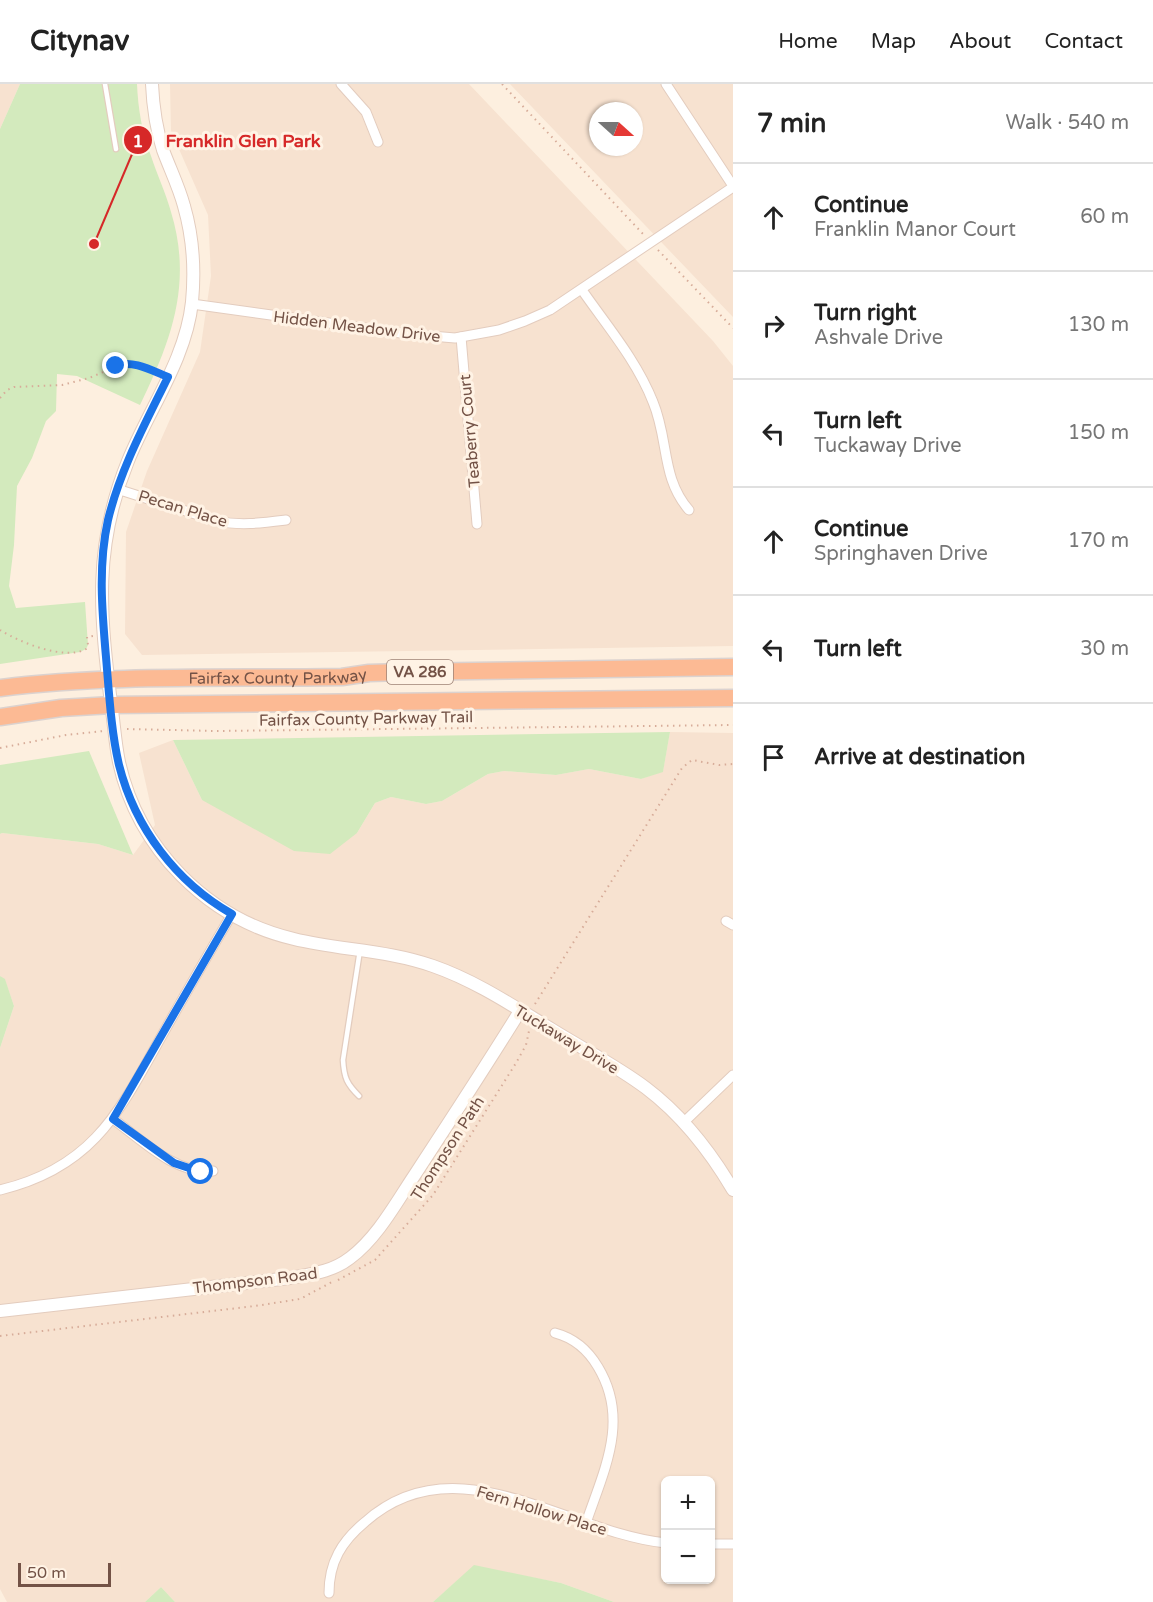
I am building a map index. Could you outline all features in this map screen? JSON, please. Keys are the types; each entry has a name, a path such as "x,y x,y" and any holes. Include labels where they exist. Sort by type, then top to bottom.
{"highway":[{"name":"Fairfax County Parkway","path":"0,688 108,679 342,677 369,673 404,672 733,667"},
{"name":"Fairfax County Parkway","path":"0,717 61,708 112,705 733,698"}],"street":[{"name":"Tuckaway Drive","path":"152,84 157,129 188,222 193,260 192,304 184,339 132,451 117,489 107,527 102,561 104,634 114,730 120,766 138,815 152,840 179,874 201,894 232,914 282,936 406,958 431,965 480,987 639,1083 684,1122 705,1148 733,1190"},
{"path":"341,84 358,100 366,112 378,142"},
{"path":"666,84 733,187"},
{"name":"Hidden Meadow Drive","path":"192,304 408,334 455,338 499,330 550,310 733,187"},
{"path":"582,290 631,359 647,388 660,420 669,476 674,489 689,510"},
{"name":"Teaberry Court","path":"461,337 477,524"},
{"name":"Pecan Place","path":"117,489 231,524 286,520"},
{"path":"0,1190 32,1181 62,1166 89,1145 113,1119 232,914"},
{"name":"Thompson Road","path":"0,1311 290,1278 315,1274 339,1265 360,1251 377,1229 450,1123 520,1011"},
{"path":"684,1122 733,1075"},
{"path":"113,1119 174,1163 201,1172 213,1171"},
{"path":"555,1333 573,1340 594,1360 604,1377 614,1412 610,1452 586,1523"},
{"name":"Fern Hollow Place","path":"329,1593 329,1579 337,1553 356,1529 383,1508 422,1492 455,1487 486,1491 626,1536 661,1542"},
{"path":"715,1544 733,1544"}],"lane":[{"path":"105,84 116,149"},
{"path":"359,1096 348,1085 344,1075 343,1060 360,950"}],"path":[{"path":"502,84 733,328"},
{"path":"0,398 7,390 14,387 62,385 89,378 121,364 133,365 168,377"},
{"path":"0,630 18,640 57,652 73,654 86,649 87,637 104,634"},
{"name":"Fairfax County Parkway Trail","path":"0,748 66,735 135,728 227,731 733,725"},
{"name":"Thompson Path","path":"0,1336 300,1299 356,1272 375,1260 391,1245 433,1195 516,1063 526,1045 535,1002 682,768 692,760 719,765 733,764"}],"shaded area":[{"path":"0,84 20,84 0,129"},
{"path":"170,84 469,84 713,341 733,366 733,646 142,655 125,634 126,532 147,471 200,352 211,276 208,215 171,131"},
{"path":"510,84 733,84 733,317"},
{"path":"670,732 733,733 733,1602 614,1602 561,1583 474,1566 433,1602 175,1602 161,1587 145,1602 7,1602 0,1589 0,1048 14,1006 5,980 0,976 0,834 98,844 133,855 155,825 139,753 173,740 202,800 357,833 375,803 391,797 426,804 442,801 488,774 504,771 556,775 589,769 641,779 663,771"}],"green space":[{"path":"20,84 137,84 139,111 145,138 169,205 177,238 180,264 179,288 169,335 140,405 77,376 57,374 56,411 46,421 32,458 17,486 9,586 16,608 85,602 88,645 80,652 0,664 0,129"},
{"path":"670,732 663,772 641,779 589,769 556,775 504,771 488,774 442,801 426,804 391,797 375,803 357,833 330,854 294,851 202,800 173,740"},
{"path":"89,751 133,855 98,844 0,834 0,765"},
{"path":"0,976 5,979 14,1006 0,1048"},
{"path":"474,1565 561,1583 614,1602 433,1602"},
{"path":"161,1587 175,1602 145,1602"}],"place":[{"name":"Franklin Glen Park","path":"94,244"}],"route":[{"path":"116,366 125,363 168,377 129,459 117,489 105,534 102,561 102,616 120,766 138,815 152,840 169,863 201,894 232,914 113,1119 174,1163 201,1172"}]}
